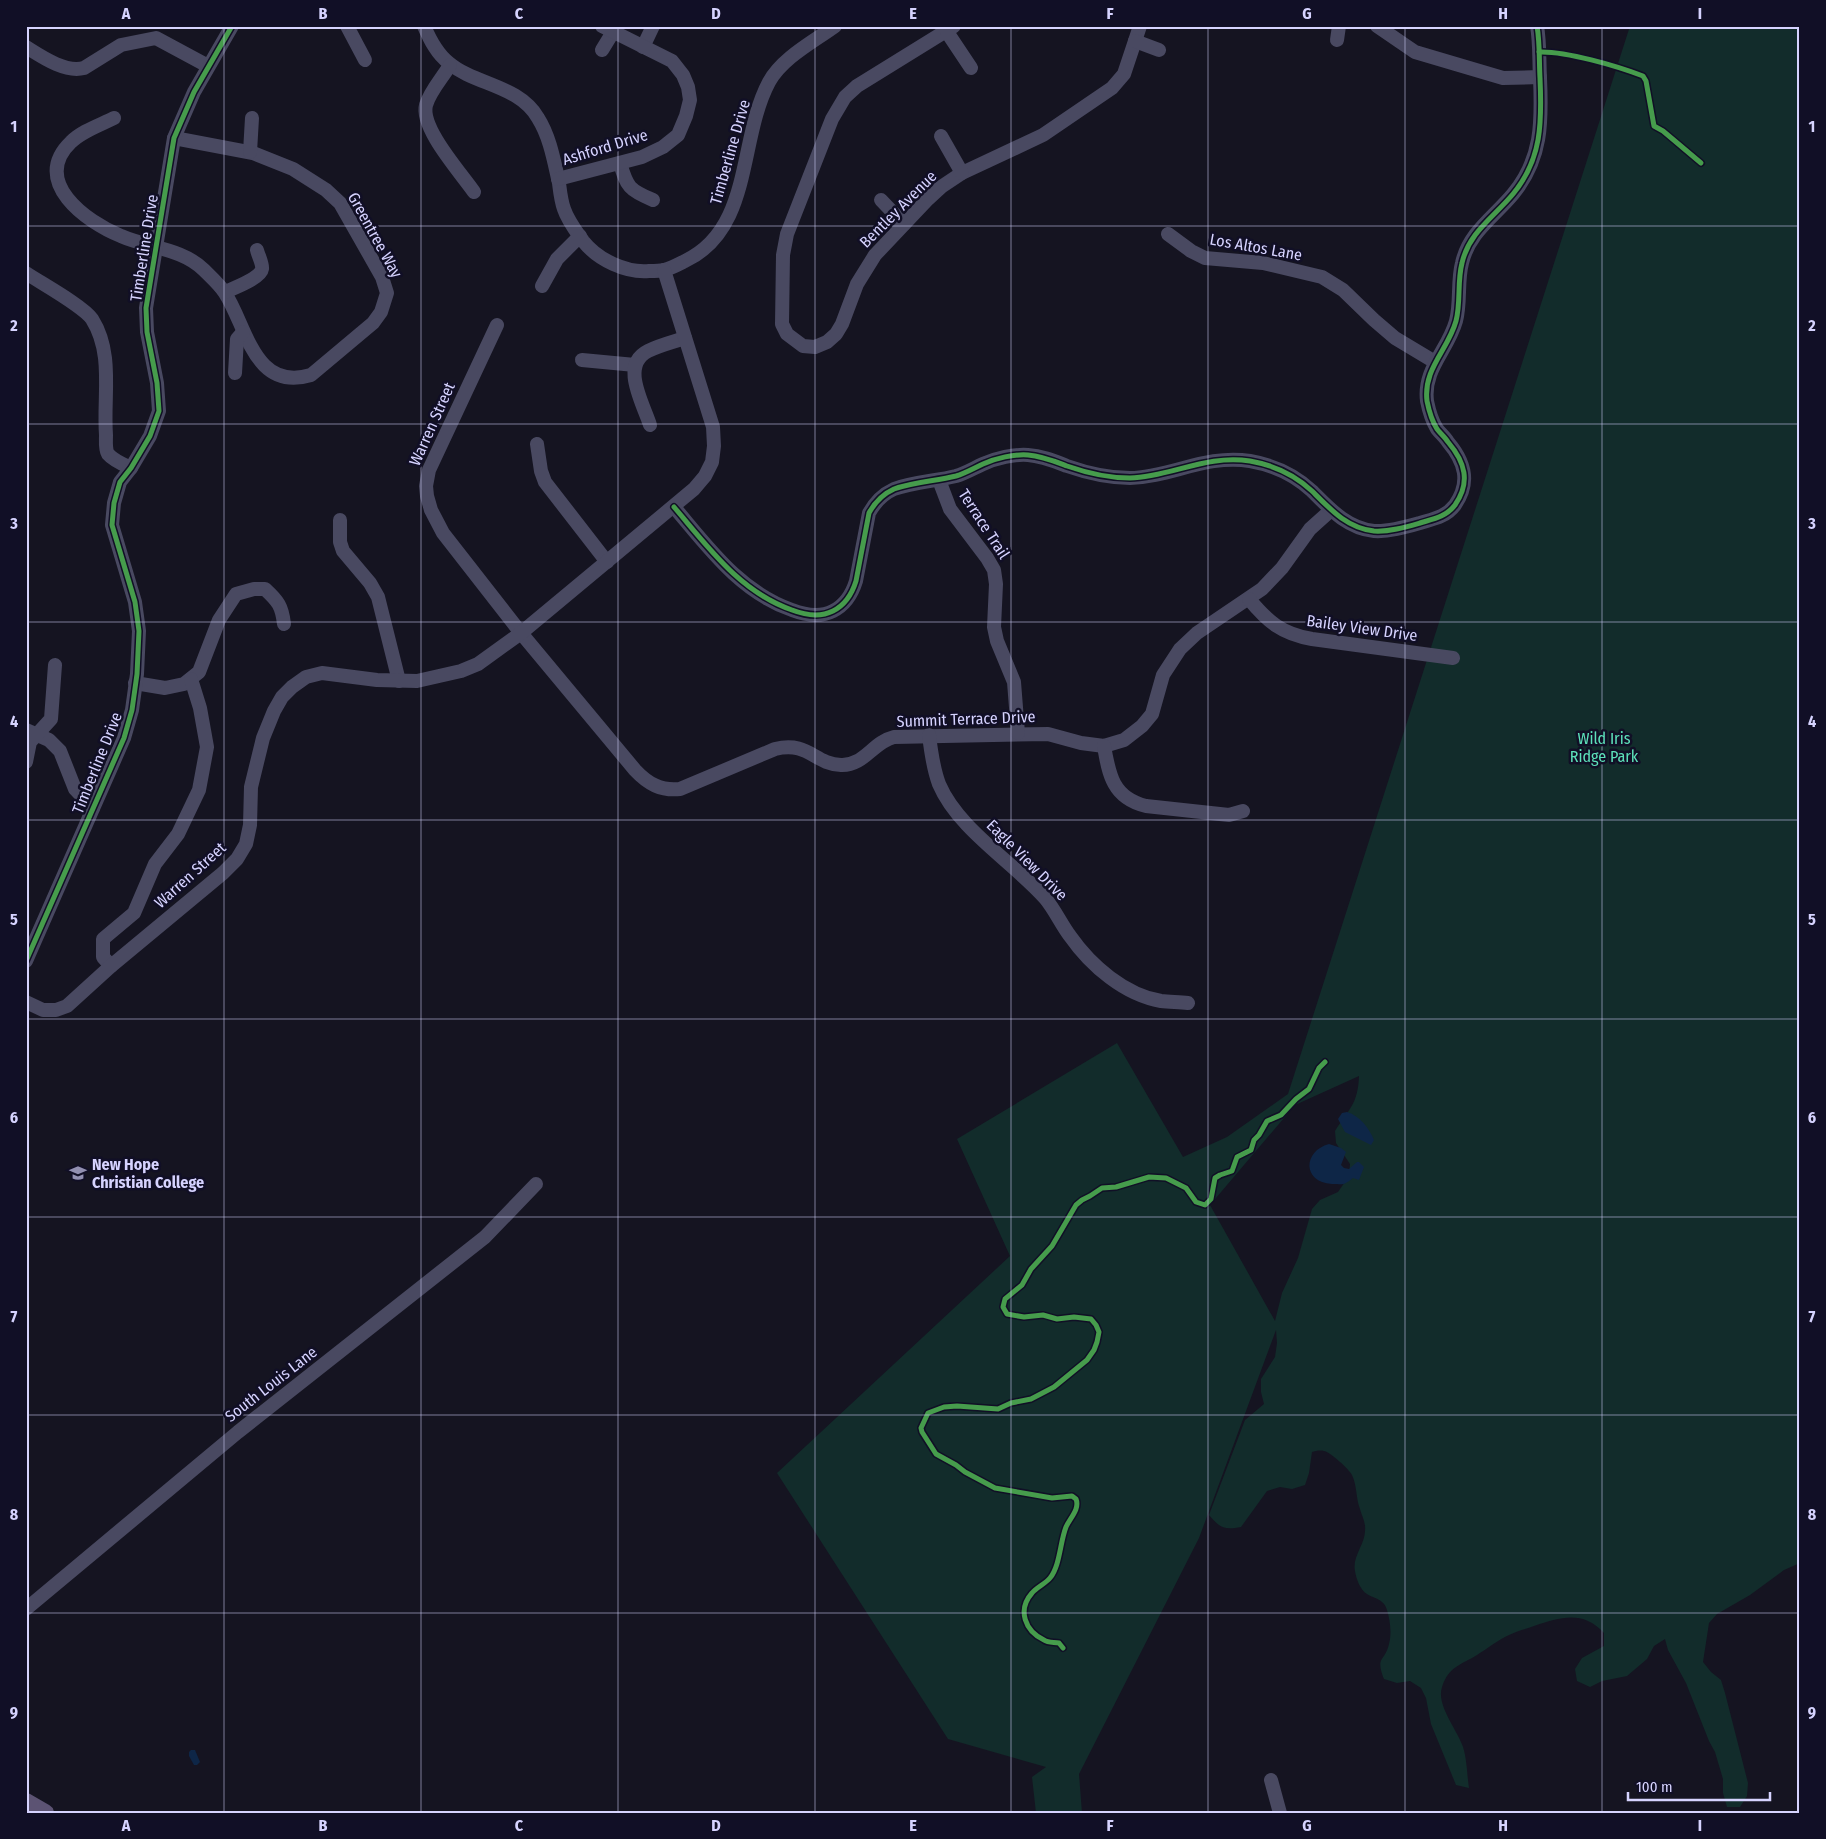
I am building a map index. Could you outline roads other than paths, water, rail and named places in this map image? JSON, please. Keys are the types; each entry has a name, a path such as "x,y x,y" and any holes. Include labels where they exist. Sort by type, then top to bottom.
{"main road":[{"path":"26,1802 45,1813"}],"street":[{"name":"Timberline Drive","path":"26,961 124,738 132,710 139,631 135,602 112,525 114,503 120,482 131,468 150,436 159,411 157,383 147,332 146,308 174,138 194,92 232,26"},
{"path":"347,26 365,60"},
{"name":"Timberline Drive","path":"424,26 435,47 450,65 465,74 481,79 522,100 538,117 548,140 563,207 570,223 585,244 602,259 638,272 664,270 698,255 713,242 732,211 758,110 770,81 786,61 835,26"},
{"path":"642,47 653,26"},
{"name":"Bentley Avenue","path":"971,68 951,29 858,86 845,97 832,119 788,234 783,255 782,324 787,334 803,346 815,347 827,342 836,334 864,270 875,255 941,187 962,173 1043,135 1112,88 1124,74 1140,26"},
{"path":"1377,26 1415,52 1503,78 1540,77"},
{"path":"674,507 721,562 749,587 787,609 808,615 822,615 840,606 852,591 856,581 868,518 875,503 893,490 939,480 968,472 990,461 1020,455 1044,457 1096,474 1130,478 1150,476 1206,461 1240,460 1265,464 1286,473 1311,490 1330,511 1356,526 1376,531 1403,528 1441,517 1452,508 1460,496 1465,481 1464,468 1458,454 1437,430 1427,401 1427,386 1435,362 1456,320 1462,261 1468,245 1478,229 1503,206 1522,183 1537,149 1541,114 1537,26"},
{"path":"602,50 607,29"},
{"name":"Ashford Drive","path":"558,179 642,157 663,147 678,134 690,100 684,75 672,61 607,29"},
{"path":"26,48 57,64 78,69 84,68 121,45 156,32 208,66"},
{"path":"1135,41 1159,50"},
{"path":"450,65 427,102 426,117 432,133 474,192"},
{"name":"Greentree Way","path":"114,118 77,137 67,146 58,162 56,176 62,193 93,221 123,237 155,248 173,251 202,268 225,292 243,332 258,358 272,372 287,377 302,377 311,374 373,323 381,312 387,293 382,277 340,203 326,190 293,169 250,152 174,138"},
{"path":"250,152 252,118"},
{"path":"941,136 962,173"},
{"path":"620,163 628,186 636,194 653,200"},
{"path":"881,200 904,224"},
{"name":"Los Altos Lane","path":"1168,234 1205,258 1263,263 1322,277 1343,290 1395,338 1435,362"},
{"path":"542,286 557,258 580,236"},
{"path":"225,292 244,284 260,273 262,268 257,250"},
{"name":"Warren Street","path":"26,1002 43,1010 56,1010 67,1006 237,859 246,844 250,825 251,787 270,720 282,697 306,677 322,673 399,681 417,681 470,668 521,633 694,489 705,476 712,462 715,436 664,270"},
{"path":"26,273 82,310 95,325 103,343 106,357 104,412 107,451 111,457 131,468"},
{"name":"Warren Street","path":"497,324 429,470 426,486 431,510 442,533 521,633"},
{"path":"235,373 237,339 243,332"},
{"path":"650,425 634,379 635,366 640,357 649,350 685,338"},
{"path":"582,360 635,366"},
{"path":"537,444 541,471 545,482 607,562"},
{"name":"Terrace Trail","path":"939,480 950,509 994,570 996,590 994,627 997,640 1014,682 1018,734"},
{"name":"Summit Terrace Drive","path":"521,633 635,770 643,779 658,788 680,789 782,747 802,748 829,762 846,765 862,758 890,738 1048,734 1087,744 1104,746 1124,740 1146,722 1154,709 1163,675 1180,649 1197,633 1250,599 1275,575 1310,529 1330,511"},
{"path":"340,520 340,542 343,551 370,583 378,597 399,681"},
{"path":"135,683 165,688 184,684 199,672 219,620 236,594 265,588 278,600 284,624"},
{"name":"Bailey View Drive","path":"1250,599 1266,618 1294,635 1453,658"},
{"path":"26,762 31,732 51,718 55,665"},
{"path":"111,966 103,957 103,939 134,913 154,864 178,834 199,790 207,747 200,708 191,679"},
{"path":"31,732 49,740 60,751 75,789 92,808"},
{"name":"Eagle View Drive","path":"929,736 933,764 940,785 951,804 976,833 1044,898 1058,915 1070,936 1086,957 1107,976 1126,988 1161,1001 1188,1003"},
{"path":"1104,746 1113,782 1124,796 1136,804 1229,814 1243,811"},
{"name":"South Louis Lane","path":"26,1609 238,1432 485,1237 536,1184"},
{"path":"1271,1780 1280,1813"}],"water":[{"path":"1347,1112 1360,1119 1370,1131 1374,1140 1371,1145 1345,1132 1338,1119 1342,1113"},
{"path":"1329,1144 1346,1152 1341,1165 1344,1168 1349,1169 1357,1162 1364,1167 1359,1180 1353,1178 1343,1184 1332,1184 1315,1178 1311,1172 1311,1159 1320,1148"},
{"path":"191,1750 195,1750 200,1762 197,1765 194,1765 189,1756"}],"place":[{"name":"New Hope Christian College","path":"78,1173"}],"park label":[{"name":"Wild Iris Ridge Park","path":"1604,747"}]}
